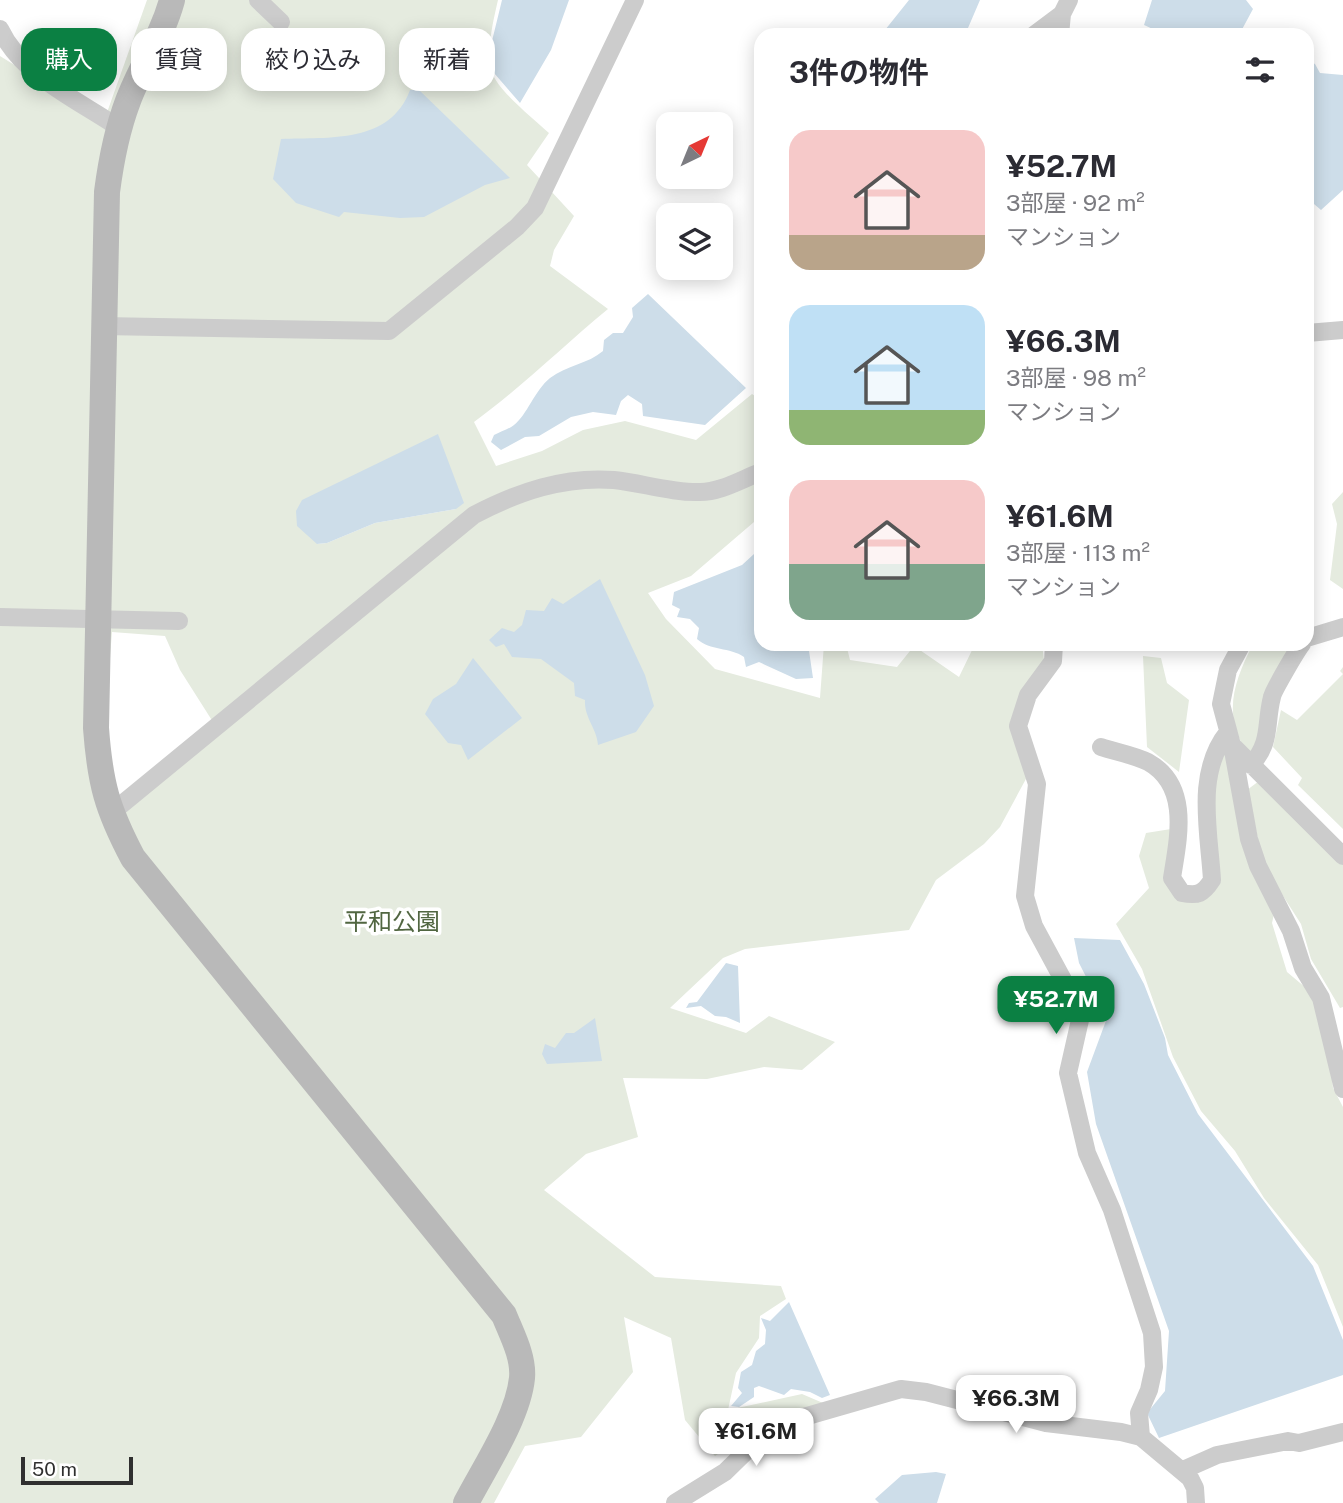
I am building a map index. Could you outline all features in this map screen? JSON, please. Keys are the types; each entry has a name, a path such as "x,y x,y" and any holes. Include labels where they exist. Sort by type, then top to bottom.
{"street":[{"path":"172,0 153,52 129,99 119,128 107,192 102,326 98,618 98,754 103,792 110,814 133,858 505,1315 518,1349 522,1377 514,1405 466,1503"},
{"path":"258,0 281,22"},
{"path":"102,326 389,331 517,227 535,208 635,0"},
{"path":"1042,28 1066,7"},
{"path":"1062,28 1066,7"},
{"path":"0,29 9,49 32,71 119,128"},
{"path":"1314,332 1343,330"},
{"path":"110,814 474,515 505,499 553,484 613,480 699,492 717,489 754,475"},
{"path":"0,617 179,621"},
{"path":"1314,636 1343,626"},
{"path":"1054,651 1053,662 1028,695 1018,726 1037,784 1025,896 1034,926 1075,1002 1080,1020 1068,1073 1083,1140 1112,1210 1152,1333 1154,1367 1149,1391 1139,1413 1141,1437"},
{"path":"1238,651 1228,670 1221,704 1249,839 1258,866 1291,930 1303,968 1321,998 1343,1089"},
{"path":"1251,765 1262,752 1271,718 1272,696 1298,651"},
{"path":"1101,747 1147,762 1172,786 1178,806 1179,829 1172,878 1182,893 1196,895 1205,892 1212,880 1207,788 1212,758 1230,738"},
{"path":"1230,738 1251,765 1343,856"},
{"path":"675,1503 725,1472 764,1434 783,1423 901,1389 926,1392 1046,1423 1141,1437 1183,1470 1195,1488 1196,1503"},
{"path":"1183,1470 1217,1455 1288,1441 1299,1443 1343,1432"}],"green space":[{"name":"平和公園","path":"147,0 498,0 492,28 399,28 399,91 495,91 495,79 526,113 549,133 527,165 574,216 554,250 550,266 608,309 474,422 496,466 542,451 583,430 625,421 696,440 752,394 754,522 691,576 648,593 666,619 715,669 820,698 823,651 848,651 850,660 897,667 910,651 921,651 959,677 972,651 1043,651 1044,660 1023,689 1027,777 1000,827 984,844 936,880 909,930 745,949 723,958 670,1008 746,1033 769,1016 835,1042 802,1070 764,1067 707,1079 623,1078 638,1137 586,1154 544,1190 655,1277 781,1286 786,1299 760,1316 759,1338 736,1373 728,1410 802,1394 823,1403 767,1421 715,1456 685,1420 671,1338 624,1317 633,1372 581,1437 525,1446 494,1503 0,1503 0,56 21,69 21,91 56,91 104,121 115,91 117,91 131,45 131,91 227,91 227,28 137,28","holes":["438,435 456,509 375,523 327,543 317,544","112,632 165,636 180,670 213,722 119,801 107,768 105,720"]},
{"path":"1343,492 1343,589 1330,580 1337,524 1332,504"},
{"path":"1250,651 1289,651 1265,692 1263,723 1254,753 1247,752 1235,725 1234,698"},
{"path":"1143,656 1161,658 1167,683 1189,700 1179,772 1147,747"},
{"path":"1343,674 1343,829 1298,785 1302,778 1273,747 1281,710 1297,720"},
{"path":"1225,745 1275,910 1272,923 1287,972 1312,993 1330,1056 1333,1088 1343,1107 1343,1327 1318,1265 1264,1198 1235,1151 1201,1111 1173,1057 1142,969 1116,924 1149,888 1139,856 1146,833 1171,829 1166,871 1206,899 1220,883 1212,791"},
{"path":"1259,781 1343,864 1343,1007 1340,1008 1311,959 1301,924 1264,866 1247,790"}],"water":[{"path":"502,0 569,0 551,50 520,103 495,74 495,29"},
{"path":"909,0 980,0 968,28 887,28"},
{"path":"1152,0 1246,0 1253,9 1243,28 1151,28 1144,25"},
{"path":"1314,64 1320,73 1343,75 1343,190 1321,210 1314,204"},
{"path":"410,91 420,91 510,178 485,185 424,217 400,218 344,212 339,217 296,203 273,179 281,139 356,134 373,129 401,108"},
{"path":"648,294 746,388 705,425 643,416 642,404 628,395 621,401 616,415 593,412 571,417 539,436 525,437 501,450 491,442 494,435 519,421 550,378 603,351 604,340 613,333 623,333 633,317 632,308"},
{"path":"438,434 464,503 456,509 375,523 327,543 317,544 297,526 296,511 302,500"},
{"path":"754,554 754,651 809,651 813,678 796,679 759,662 746,667 744,657 702,643 697,639 699,628 690,619 677,617 680,609 672,605 674,592 742,565"},
{"path":"600,579 645,675 654,706 636,732 598,745 586,712 585,700 575,696 574,683 541,659 512,657 504,644 496,647 489,640 502,628 514,632 522,625 526,610 544,611 552,598 563,604"},
{"path":"473,658 522,718 468,760 461,745 448,743 425,714 433,699 456,684"},
{"path":"1074,938 1120,940 1144,984 1165,1038 1168,1055 1198,1114 1313,1266 1343,1340 1343,1375 1159,1438 1147,1413 1165,1391 1169,1331 1096,1124 1087,1072 1107,1018 1079,963"},
{"path":"726,963 738,966 740,1023 715,1016 701,1006 686,1008 689,1003 697,1002"},
{"path":"595,1018 602,1061 547,1064 542,1054 545,1044 555,1048 566,1033 574,1033"},
{"path":"789,1302 830,1395 822,1398 810,1392 791,1389 784,1395 759,1386 754,1388 754,1397 739,1407 731,1406 742,1393 738,1388 741,1372 752,1365 756,1351 765,1344 766,1330 761,1318 770,1321"},
{"path":"936,1472 946,1474 937,1503 879,1503 875,1499 902,1475"}]}
